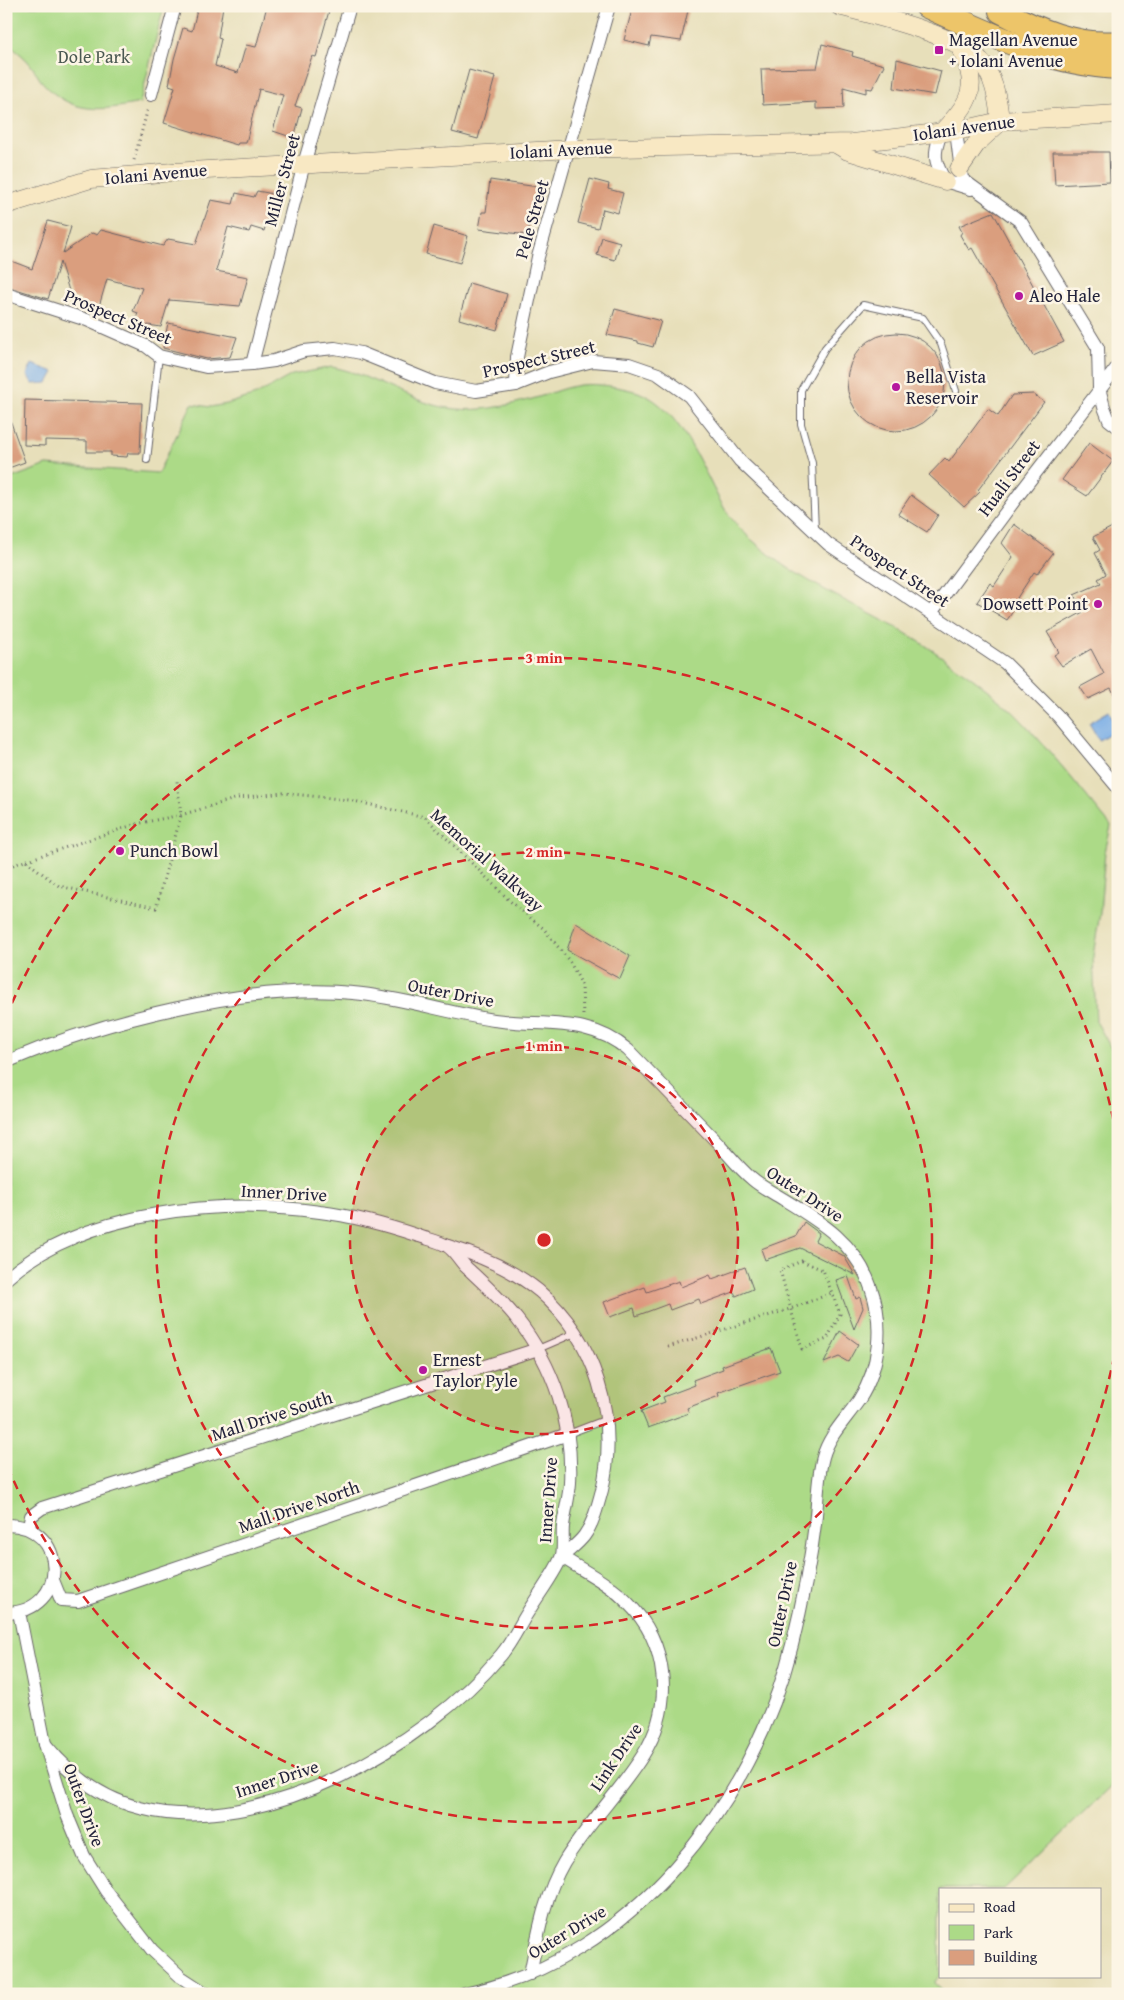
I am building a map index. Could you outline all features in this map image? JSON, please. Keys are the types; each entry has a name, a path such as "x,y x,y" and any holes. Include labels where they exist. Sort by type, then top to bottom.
{"highway":[{"path":"927,6 1048,57 1090,66 1118,67"},
{"path":"1001,11 1029,26 1070,40 1118,44"}],"main road":[{"path":"839,6 933,34 977,57 984,66 996,92 1000,121 967,154 959,168"},
{"path":"949,132 972,91 971,74 958,46"},
{"name":"Iolani Avenue","path":"6,205 90,180 129,176 571,149 836,143 949,132 1000,121 1118,114"},
{"path":"836,143 848,151 944,181"}],"street":[{"path":"151,95 175,6"},
{"name":"Miller Street","path":"252,364 304,164 350,6"},
{"name":"Pele Street","path":"516,385 517,357 538,257 571,149 609,6"},
{"path":"949,132 960,176 964,182 1021,222 1098,348 1099,388 1109,420 1118,427"},
{"path":"949,132 935,148 936,166 944,181 978,192"},
{"name":"Prospect Street","path":"6,294 87,320 146,346 159,356 206,367 252,364 304,351 335,348 361,353 435,383 476,391 516,385 549,372 593,361 629,364 658,374 689,396 740,461 815,533 1005,663 1058,716 1118,788"},
{"name":"Huali Street","path":"931,613 1099,388 1118,366"},
{"name":"Outer Drive","path":"6,1062 63,1040 150,1015 222,1001 280,994 364,994 496,1020 584,1027 608,1036 628,1050 753,1180 820,1220 846,1243 865,1272 876,1304 877,1352 868,1383 860,1398 834,1434 823,1456 809,1566 792,1646 770,1714 744,1768 709,1824 687,1852 638,1905 586,1945 530,1974 464,1994"},
{"name":"Inner Drive","path":"6,1279 41,1254 94,1230 136,1219 210,1210 276,1208 333,1213 390,1226 448,1246 513,1314 538,1349 556,1389 568,1434 570,1481 563,1528 562,1557 503,1653 465,1690 391,1749 346,1773 295,1794 223,1813 196,1815 159,1812 139,1808 102,1794 70,1772 45,1744"},
{"path":"448,1246 489,1260 524,1279 554,1305 575,1332 596,1373 606,1419 607,1456 600,1497 584,1536 562,1557"},
{"name":"Mall Drive South","path":"29,1528 30,1516 42,1508 538,1349"},
{"name":"Mall Drive North","path":"53,1580 61,1600 78,1600 568,1434"},
{"path":"6,1525 29,1528 39,1535 50,1550 54,1568 53,1580 40,1601 30,1608 12,1612"},
{"name":"Link Drive","path":"530,1974 542,1918 557,1875 574,1848 651,1742 657,1727 664,1693 661,1659 648,1628 638,1614 614,1590 562,1557"},
{"name":"Outer Drive","path":"12,1612 45,1744 72,1829 94,1874 152,1950 181,1977 208,1994"}],"lane":[{"path":"815,533 812,464 801,424 801,390 825,348 863,305 923,318 941,344 956,391"},
{"path":"147,460 159,356"},
{"path":"538,1349 575,1332"},
{"path":"568,1434 606,1419"}],"path":[{"path":"129,176 151,95"},
{"path":"26,861 59,886 156,908 181,814 177,781"},
{"name":"Memorial Walkway","path":"13,865 136,824 238,798 283,793 349,800 425,817 510,901 544,929 570,962 582,985 584,1027"},
{"path":"802,1262 823,1270 840,1314 828,1339 802,1349 790,1309 780,1270 802,1262"},
{"path":"668,1347 790,1309 832,1293"}],"green space":[{"name":"Dole Park","path":"6,6 164,6 140,103 100,109 76,106 65,101 41,81 28,61 6,43"},
{"path":"332,367 363,376 424,402 456,409 499,407 580,385 609,386 631,390 654,400 668,412 680,427 726,511 749,537 795,572 913,637 992,694 1013,712 1034,735 1111,826 1105,852 1100,913 1093,956 1096,1021 1118,1061 1118,1780 1005,1888 939,1888 939,1976 934,1983 946,1994 6,1994 6,480 47,465 158,473 192,404 210,407 227,404 256,395 292,375"}],"water":[{"path":"32,364 54,372 48,383 33,384 27,375"},
{"path":"1109,711 1118,728 1099,740 1089,723"}],"building":[{"path":"198,6 223,6 218,38 221,39 215,66 238,73 246,45 256,47 267,6 311,6 329,11 316,57 312,56 295,106 302,108 294,138 273,131 283,95 259,89 246,143 238,143 237,145 164,123 175,87 169,85 183,28 192,31"},
{"path":"633,6 689,6 681,41 651,37 649,46 624,40"},
{"path":"822,44 853,52 852,56 884,65 872,89 866,88 866,93 843,87 844,108 816,109 816,102 763,105 761,69 817,68"},
{"path":"897,59 941,71 935,95 894,88"},
{"path":"469,70 495,77 478,139 452,132"},
{"path":"1053,152 1109,152 1110,182 1055,185"},
{"path":"590,179 609,184 608,189 623,193 618,213 603,209 598,228 578,223"},
{"path":"490,180 538,187 536,203 532,202 528,235 479,229 482,212 486,212"},
{"path":"257,191 274,194 264,231 251,227 249,232 228,227 216,271 248,277 240,306 169,300 161,327 148,325 144,328 137,326 135,321 138,313 133,311 142,288 107,279 100,303 95,307 80,303 80,299 71,297 60,262 48,299 6,286 6,259 32,269 48,221 71,227 63,253 92,233 97,235 101,230 163,246 168,239 196,244 211,200 233,204 236,193 254,197"},
{"name":"Aleo Hale","path":"993,212 1064,342 1033,356 972,248 969,250 960,235 962,232 959,226"},
{"path":"434,226 468,236 460,263 426,254"},
{"path":"602,237 620,242 615,260 597,255"},
{"path":"469,283 507,294 497,330 459,319"},
{"path":"615,309 661,321 653,347 638,343 638,341 607,335"},
{"path":"168,323 237,337 230,357 207,359 163,348"},
{"name":"Bella Vista Reservoir","path":"896,333 915,337 931,347 941,363 945,382 941,401 931,417 915,427 896,431 877,427 861,417 851,401 847,382 851,363 861,347 877,337"},
{"path":"1033,394 1044,402 978,490 980,492 964,507 929,475 945,458 949,462 988,409 998,416 1012,395"},
{"path":"25,400 142,403 140,453 128,453 127,457 111,456 111,452 87,452 87,441 45,440 45,446 24,445"},
{"path":"6,414 8,414 25,462 6,469"},
{"path":"1089,443 1113,461 1087,496 1062,480"},
{"path":"911,495 938,515 927,532 898,514"},
{"path":"1014,524 1053,553 1037,574 1034,572 1017,598 1020,601 1007,620 977,602 990,583 994,586 1013,557 1002,543"},
{"name":"Dowsett Point","path":"1118,524 1118,701 1111,688 1088,699 1080,687 1104,674 1091,649 1062,666 1054,655 1059,652 1047,632 1083,612 1074,595 1101,583 1098,579 1106,574 1095,553 1100,550 1093,537"},
{"path":"576,923 630,956 620,979 567,950"},
{"path":"804,1222 819,1233 815,1241 844,1256 855,1275 800,1248 765,1260 761,1249 796,1236"},
{"path":"745,1267 753,1289 736,1296 734,1292 701,1304 699,1299 670,1310 668,1304 636,1316 634,1308 610,1317 604,1302 645,1287 647,1292 679,1281 681,1287 710,1275 712,1279"},
{"path":"848,1276 856,1299 860,1297 863,1308 854,1329 836,1280"},
{"path":"840,1331 858,1344 848,1362 839,1357 824,1363"},
{"path":"771,1348 780,1371 718,1393 719,1396 687,1408 689,1413 648,1428 641,1411 665,1402 663,1397 695,1385 693,1380 723,1369 722,1366"}],"place":[{"name":"Magellan Avenue + Iolani Avenue","path":"939,50"},
{"name":"Aleo Hale","path":"1019,296"},
{"name":"Bella Vista Reservoir","path":"896,387"},
{"name":"Dowsett Point","path":"1098,604"},
{"name":"Punch Bowl","path":"120,851"},
{"name":"Ernest Taylor Pyle","path":"423,1370"}]}
